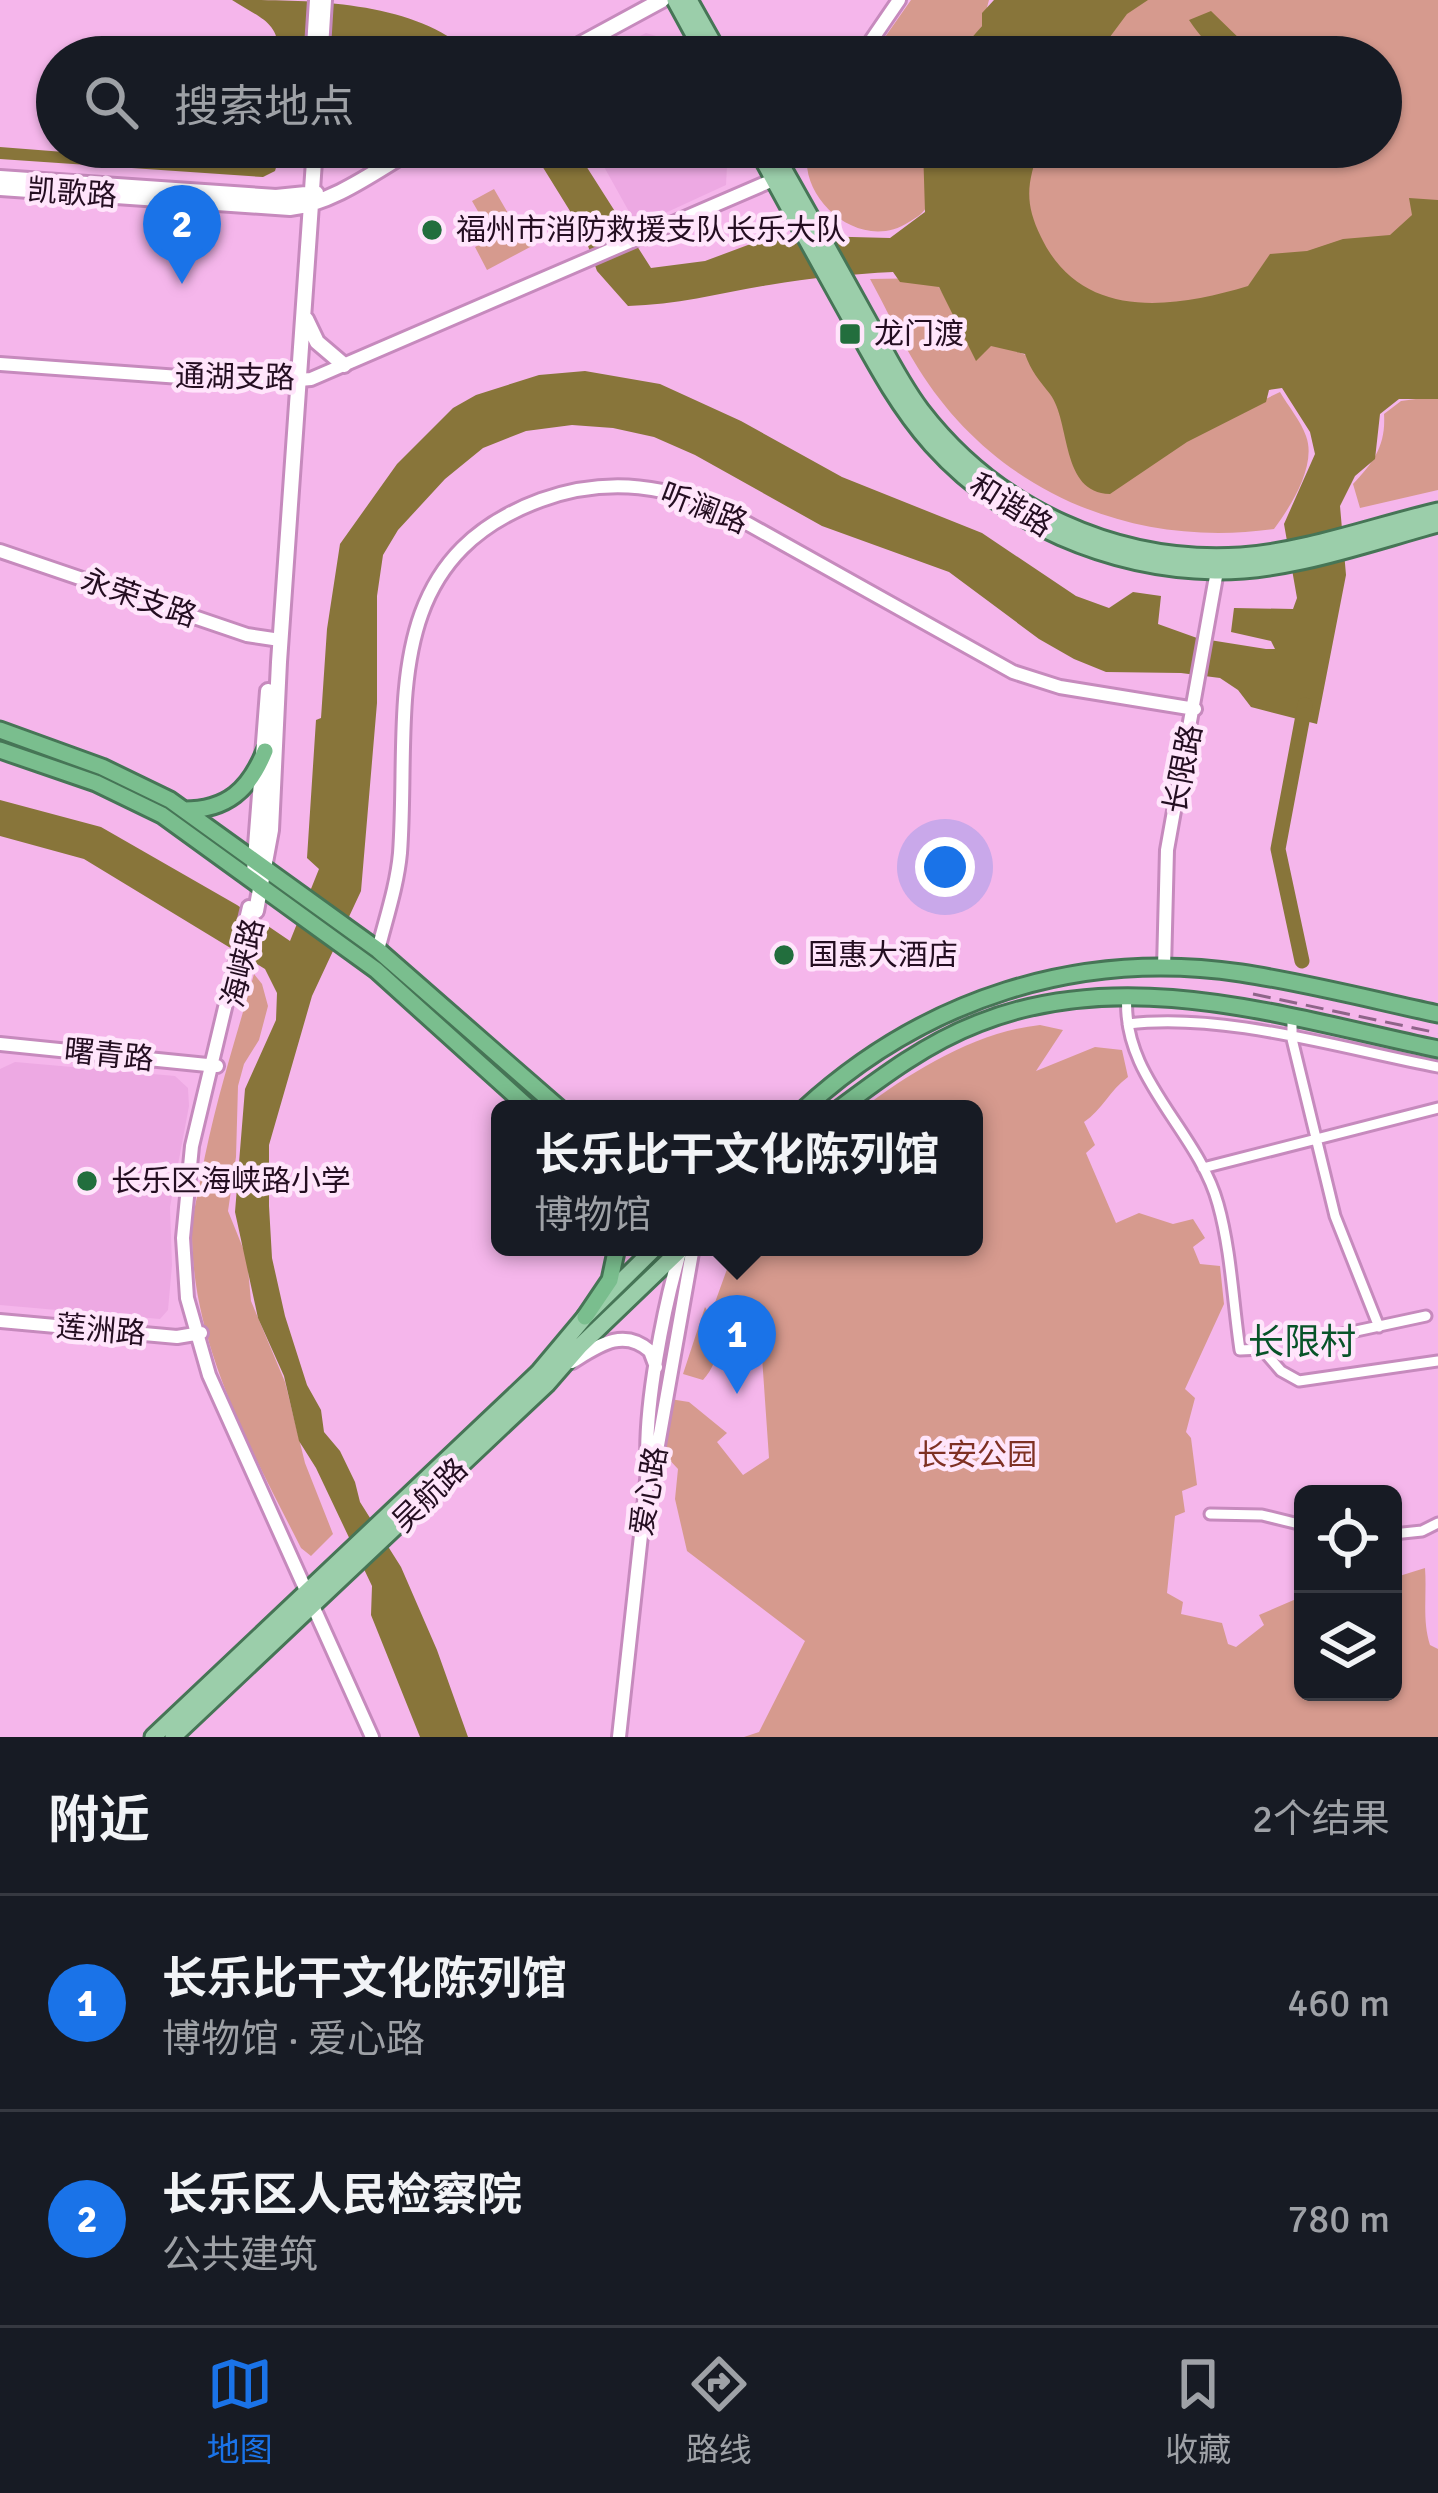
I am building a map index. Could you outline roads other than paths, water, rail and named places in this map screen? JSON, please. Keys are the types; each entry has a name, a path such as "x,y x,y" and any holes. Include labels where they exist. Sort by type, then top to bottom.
{"highway":[{"path":"0,730 102,767 184,810 295,899 378,950 550,1100"},
{"path":"0,750 141,803 259,873"},
{"path":"184,810 213,807 239,794 265,751"},
{"path":"295,899 520,1100"},
{"path":"815,1100 875,1051 975,999 1056,979 1164,968 1239,973 1438,1014"},
{"path":"851,1100 903,1062 978,1023 1059,1000 1172,997 1438,1049"},
{"path":"585,1317 610,1280 615,1256"}],"main road":[{"path":"598,36 668,0"},
{"path":"609,36 668,0"},
{"path":"668,0 692,36"},
{"path":"689,0 709,36"},
{"name":"海峡路","path":"259,873 308,168"},
{"name":"凯歌路","path":"0,178 306,201 363,168"},
{"name":"凯歌路","path":"0,188 306,201 374,168"},
{"name":"和谐路","path":"771,168 813,222 837,280 908,416 958,471 987,495 1043,528 1123,559 1217,571 1438,524"},
{"name":"和谐路","path":"775,168 837,280 919,407 974,467 1019,500 1069,527 1136,548 1280,556"},
{"name":"海峡路","path":"294,381 303,311 306,201"},
{"path":"303,311 317,342 344,365"},
{"name":"和谐路","path":"1350,540 1438,511"},
{"name":"海峡路","path":"252,909 271,830 275,640"},
{"name":"吴航路","path":"385,1527 561,1369 649,1256"},
{"name":"吴航路","path":"152,1737 385,1527 538,1373 585,1317 674,1256"},
{"name":"吴航路","path":"173,1737 312,1596"}],"street":[{"path":"318,36 321,0"},
{"path":"874,36 899,0"},
{"path":"777,177 783,168"},
{"name":"通湖支路","path":"0,364 263,383 294,381 344,365 777,177"},
{"name":"听澜路","path":"378,950 399,859 402,731 411,638 434,587 472,541 513,513 564,493 627,484 692,497 734,515 1013,672 1060,688 1195,709"},
{"name":"永荣支路","path":"0,551 275,640"},
{"name":"长限路","path":"1164,968 1167,850 1217,571"},
{"name":"海峡路","path":"252,909 199,1147 188,1237 198,1334 377,1737"},
{"path":"1127,995 1128,1024 1145,1076 1203,1168 1218,1204 1240,1350 1262,1349 1281,1371 1299,1381 1438,1360"},
{"path":"1292,1018 1292,1039 1335,1216 1379,1327"},
{"path":"1128,1024 1190,1022 1438,1067"},
{"name":"曙青路","path":"0,1044 215,1066"},
{"path":"1203,1168 1438,1108"},
{"path":"648,1471 646,1450 669,1292 682,1256"},
{"name":"爱心路","path":"619,1737 648,1471 657,1451 684,1256"},
{"path":"1328,1337 1426,1316"},
{"name":"莲洲路","path":"0,1321 198,1334"},
{"path":"561,1369 593,1348 625,1338 650,1351 657,1373"},
{"path":"1210,1514 1262,1515 1294,1524"},
{"path":"1402,1533 1422,1532 1438,1523"}],"waterway":[{"path":"1302,961 1278,849 1305,705"}],"railway":[{"path":"1253,994 1438,1033"}],"place":[{"name":"福州市消防救援支队长乐大队","path":"432,230"},
{"name":"长乐区人民检察院","path":"182,284"},
{"name":"龙门渡","path":"850,334"},
{"name":"国惠大酒店","path":"784,955"},
{"name":"长乐区海峡路小学","path":"87,1181"},
{"name":"长乐比干文化陈列馆","path":"737,1394"}],"district":[{"name":"长限村","path":"1302,1341"}],"park label":[{"name":"长安公园","path":"977,1455"}]}
